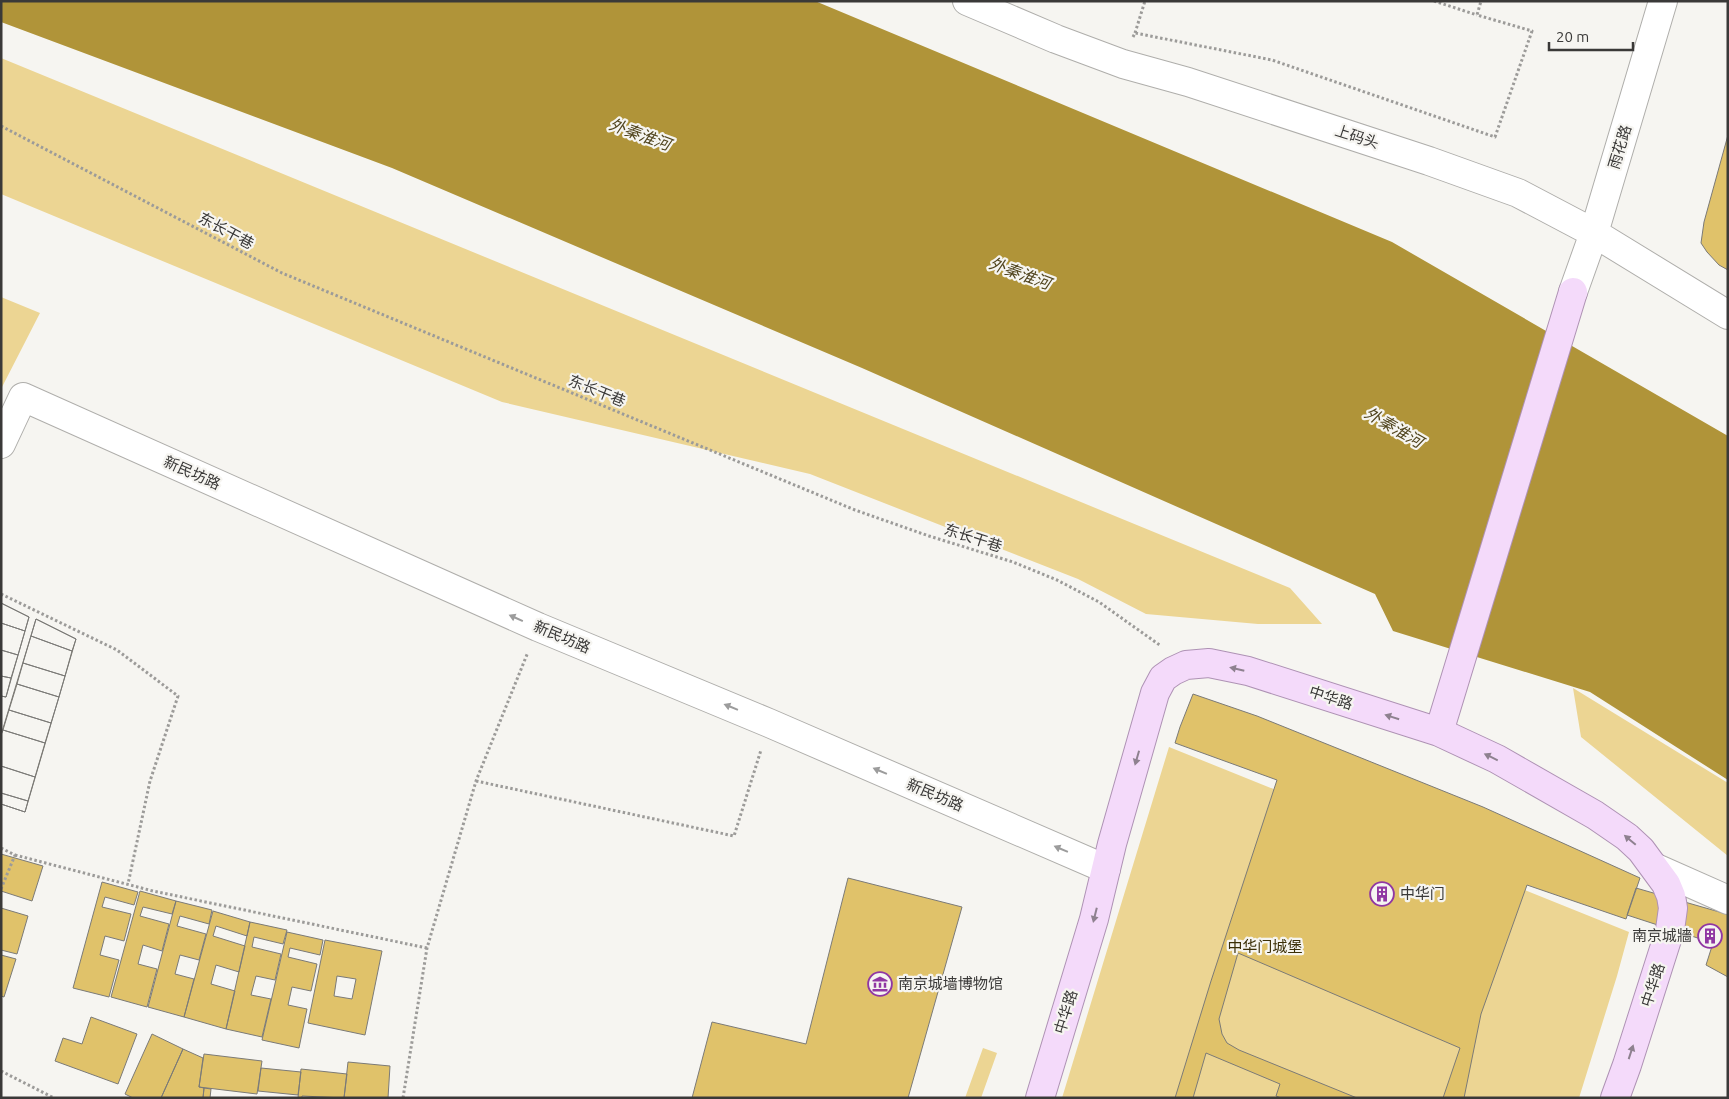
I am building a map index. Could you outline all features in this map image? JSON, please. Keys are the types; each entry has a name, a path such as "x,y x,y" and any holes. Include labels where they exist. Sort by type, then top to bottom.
{"main road":[{"path":"1439,732 1573,292"},
{"name":"中华路","path":"1040,1098 1094,920 1106,869 1155,693 1163,678 1186,665 1209,663 1248,671 1439,732 1496,759 1595,815 1642,850 1666,884 1673,908 1671,924 1615,1098"}],"street":[{"name":"上码头","path":"967,1 1056,39 1124,64 1188,82 1429,161 1518,193 1594,233 1728,315"},
{"name":"雨花路","path":"1573,292 1594,233 1663,1"},
{"name":"新民坊路","path":"1,444 23,396 538,627 769,723 1106,869"},
{"path":"1656,868 1728,900"}],"path":[{"path":"1124,64 1145,1"},
{"path":"1135,33 1272,60 1494,137 1532,31 1434,1"},
{"path":"1476,15 1481,1"},
{"name":"东长干巷","path":"1,126 282,273 855,510 929,536 1013,562 1057,580 1098,602 1186,665"},
{"path":"1,594 117,650 178,696 150,781 128,884"},
{"path":"403,1098 427,948 476,781 538,627"},
{"path":"476,781 734,836 769,723"},
{"path":"1,848 15,855 153,891 427,948"},
{"path":"1,889 15,855"},
{"path":"1,1072 54,1098"}],"green space":[{"path":"1,58 1290,588 1322,624 1258,624 1146,614 1078,579 810,474 502,402 1,194"},
{"path":"1,297 40,313 1,389"},
{"path":"1573,688 1728,783 1728,856 1581,737"},
{"name":"中华门城堡","path":"1169,747 1629,932 1579,1098 1062,1098"},
{"path":"983,1048 997,1053 981,1098 965,1098"}],"water":[{"name":"外秦淮河","path":"1,1 815,1 1392,242 1728,436 1728,780 1590,692 1393,631 1375,594 862,368 392,168 1,22"}],"building":[{"path":"1728,135 1728,270 1719,265 1701,243 1704,222"},
{"path":"1,603 29,617 6,697 1,696"},
{"path":"1,603 29,617 25,631 1,623"},
{"path":"36,619 76,639 25,812 1,804 1,735"},
{"path":"36,619 76,639 72,651 31,636"},
{"path":"1,623 25,631 18,655 1,650"},
{"path":"31,636 72,651 65,676 23,663"},
{"path":"1,650 18,655 11,678 1,676"},
{"path":"23,663 65,676 59,697 17,684"},
{"path":"1,676 11,678 6,697 1,696"},
{"path":"17,684 59,697 51,723 9,710"},
{"name":"中华门","path":"1193,694 1257,716 1483,807 1640,878 1626,919 1527,885 1481,1014 1464,1098 1443,1098 1460,1048 1238,953 1219,1019 1222,1034 1227,1043 1239,1050 1357,1098 1281,1098 1276,1096 1280,1084 1206,1053 1193,1098 1175,1098 1277,780 1175,743"},
{"path":"9,710 51,723 45,743 3,730"},
{"path":"3,730 45,743 35,777 1,766 1,735"},
{"path":"1,766 35,777 28,801 1,793"},
{"path":"1,793 28,801 25,812 1,804"},
{"path":"1,854 43,866 32,901 1,891"},
{"name":"南京城墙博物馆","path":"848,878 962,907 908,1098 692,1098 712,1022 806,1044"},
{"path":"102,882 138,892 134,905 105,897 102,907 131,914 124,941 105,936 100,955 119,960 109,997 73,988"},
{"name":"南京城牆","path":"1636,888 1723,913 1728,907 1728,977 1706,965 1713,943 1627,915"},
{"path":"140,891 176,901 172,914 143,907 140,916 169,924 162,951 143,945 138,964 157,969 147,1007 111,997"},
{"path":"176,901 212,910 209,924 180,916 177,926 206,934 199,960 180,955 175,974 194,979 184,1017 148,1007"},
{"path":"1,908 28,916 17,954 1,950"},
{"path":"213,911 250,922 247,936 216,926 213,936 245,946 239,972 216,965 211,984 235,991 226,1029 184,1017"},
{"path":"250,922 287,930 283,944 254,937 252,947 281,954 275,980 256,976 251,995 271,999 262,1037 226,1029"},
{"path":"287,932 323,940 320,955 290,948 288,957 317,964 311,991 292,987 288,1005 307,1009 299,1048 262,1040"},
{"path":"325,940 382,951 365,1035 308,1023","holes":["337,976 356,979 352,999 334,996"]},
{"path":"1,955 16,959 4,997 1,996"},
{"path":"91,1017 137,1034 118,1084 55,1061 63,1038 82,1044"},
{"path":"152,1034 183,1049 161,1098 133,1098 125,1094"},
{"path":"183,1049 203,1058 199,1087 204,1088 203,1098 161,1098"},
{"path":"204,1054 262,1061 257,1094 199,1087"},
{"path":"348,1062 390,1066 388,1098 344,1098"},
{"path":"261,1068 301,1072 298,1095 258,1091"},
{"path":"301,1069 347,1074 344,1098 302,1096 302,1098 298,1098"},
{"path":"204,1088 211,1089 210,1098 203,1098"}],"place":[{"name":"中华门","path":"1382,894"},
{"name":"南京城牆","path":"1710,936"},
{"name":"南京城墙博物馆","path":"880,984"}]}
